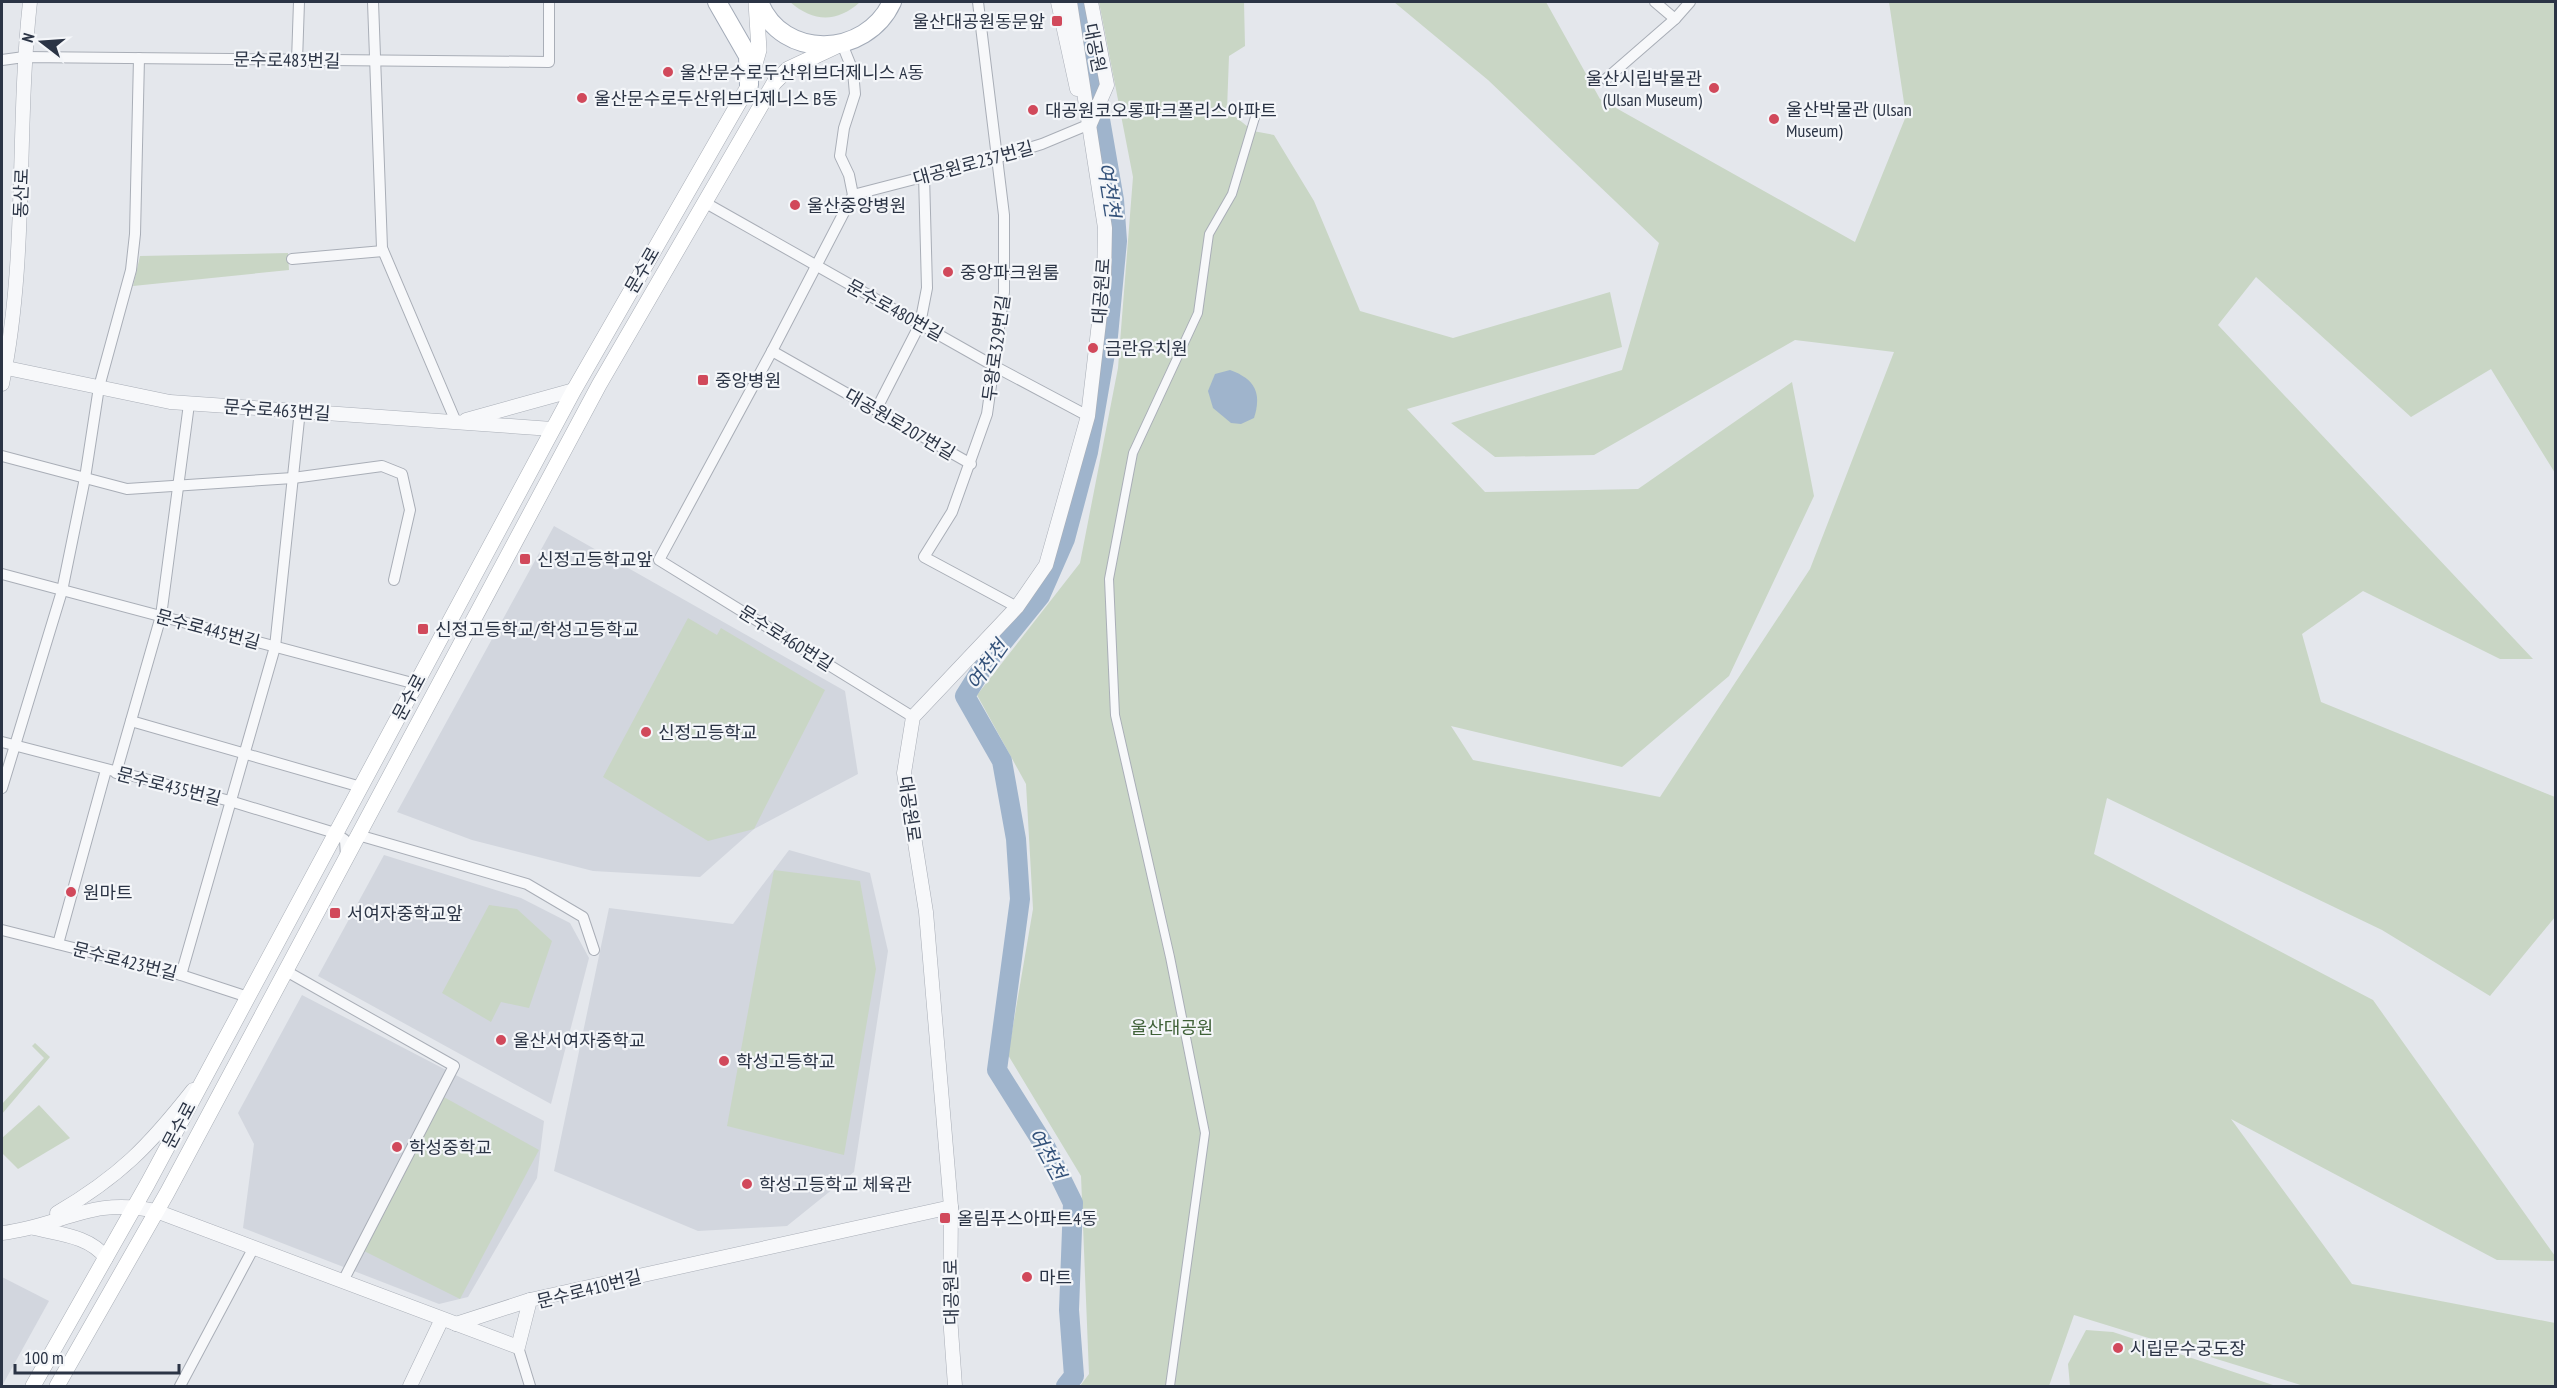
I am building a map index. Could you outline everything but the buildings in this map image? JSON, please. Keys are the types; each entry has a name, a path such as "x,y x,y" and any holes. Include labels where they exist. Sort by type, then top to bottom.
{"main road":[{"path":"717,2 748,56 749,85"},
{"path":"883,18 892,2"},
{"path":"757,6 787,34 798,40 820,46 842,44 862,36 899,2"},
{"name":"문수로","path":"33,1386 135,1206 552,429 749,85 759,50 757,6"},
{"name":"문수로","path":"57,1386 156,1211 584,414 762,102 781,76 798,64 842,44"},
{"path":"550,476 558,447 552,429 574,423 584,414"},
{"path":"508,512 522,492 530,492 534,501 526,521"},
{"path":"381,748 375,766 377,777 387,775 399,759"}],"street":[{"name":"동산로","path":"2,384 17,277 24,57 30,2"},
{"path":"297,61 299,2"},
{"path":"373,2 384,251 456,422 574,390"},
{"name":"문수로483번길","path":"2,60 24,57 549,62 549,2"},
{"name":"두왕로329번길","path":"971,464 987,414 1004,292 1004,215 978,2"},
{"path":"1058,2 1079,101 1090,124"},
{"name":"대공원로","path":"955,1386 950,1316 951,1208 926,912 904,773 913,717 1017,607 1046,565 1088,416 1104,280 1105,228 1070,2"},
{"name":"대공원","path":"1086,2 1103,95"},
{"path":"1090,124 1107,85 1091,2"},
{"path":"1655,2 1675,19"},
{"path":"1606,79 1675,19 1690,2"},
{"path":"772,351 853,195 849,175 840,156 844,128 855,94 853,71 842,44"},
{"path":"2,788 62,591 85,478 99,387 131,270 134,243 139,58"},
{"path":"1170,1386 1205,1133 1170,957 1115,715 1109,579 1133,453 1198,313 1209,234 1233,195 1256,114"},
{"name":"대공원로237번길","path":"853,195 996,158 1042,144 1090,124"},
{"path":"876,410 920,324 927,288 924,175"},
{"name":"문수로480번길","path":"704,202 994,366 1088,416"},
{"path":"292,259 384,251"},
{"name":"대공원로207번길","path":"772,351 971,464 952,512 924,557 1017,607"},
{"name":"문수로460번길","path":"772,351 659,560 913,717"},
{"name":"문수로463번길","path":"3,367 189,404 552,429"},
{"path":"58,944 111,772 131,721 161,616 189,404"},
{"path":"181,975 275,647 300,410"},
{"path":"2,456 127,489 293,478 382,466 402,474 410,510 394,580"},
{"name":"문수로445번길","path":"2,574 416,684"},
{"path":"131,721 360,787"},
{"name":"문수로435번길","path":"2,742 230,801 335,833"},
{"path":"335,833 346,843 345,859"},
{"path":"358,835 527,884 583,918 594,950"},
{"name":"문수로423번길","path":"2,930 181,975 248,997"},
{"path":"286,970 454,1066 343,1281"},
{"path":"32,1228 92,1192 130,1163 148,1145 208,1070"},
{"path":"2,1233 32,1228 83,1211 108,1206 135,1206 156,1211 518,1347 530,1386"},
{"name":"문수로410번길","path":"518,1347 530,1300 951,1208"},
{"path":"32,1228 78,1238 98,1249 106,1258"},
{"path":"180,1386 254,1247"},
{"path":"456,1324 530,1300"},
{"path":"410,1386 442,1319"}],"shaded area":[{"name":"신정고등학교","path":"554,526 845,691 858,774 754,829 700,877 593,871 472,840 397,812"},
{"name":"학성고등학교","path":"789,850 870,873 888,951 854,1172 787,1226 698,1231 554,1171 609,908 733,924"},
{"name":"울산서여자중학교","path":"384,855 521,898 570,923 589,958 551,1104 318,976"},
{"name":"학성중학교","path":"302,995 544,1121 537,1178 468,1297 439,1304 243,1228 254,1144 238,1113"},
{"path":"2,1277 49,1301 2,1386"}],"green space":[{"path":"790,2 860,2 843,14 825,17 807,13"},
{"name":"울산대공원","path":"1099,2 1244,2 1245,46 1229,56 1227,110 1253,131 1274,135 1314,201 1360,311 1453,338 1610,292 1622,347 1407,409 1485,492 1638,489 1792,382 1814,496 1729,676 1622,767 1451,726 1473,760 1660,797 1810,569 1894,352 1795,340 1594,455 1495,457 1451,423 1622,370 1659,243 1488,80 1394,2 1546,2 1600,99 1855,242 1906,116 1889,2 2555,2 2555,473 2491,369 2411,417 2256,277 2218,325 2533,659 2500,659 2363,591 2302,634 2321,702 2555,797 2555,917 2490,996 2382,930 2107,798 2094,854 2373,1000 2555,1256 2555,1261 2497,1260 2231,1119 2352,1284 2555,1323 2555,1386 2304,1386 2074,1315 2049,1386 1080,1386 1089,1374 1081,1176 1008,1055 1033,909 1026,784 977,695 1080,563 1118,368 1133,177"},
{"path":"288,253 289,270 133,286 140,256"},
{"path":"688,618 717,635 721,628 825,690 754,829 708,841 603,777"},
{"path":"774,870 860,881 876,969 844,1155 727,1126"},
{"path":"489,905 517,909 552,941 529,1008 501,1002 491,1022 442,993"},
{"path":"35,1043 50,1057 2,1114 2,1104 44,1058 32,1046"},
{"path":"442,1096 539,1150 460,1299 362,1250"},
{"path":"39,1105 70,1138 18,1169 2,1153 2,1138"},
{"name":"시립문수궁도장","path":"2086,1330 2113,1332 2276,1386 2070,1386 2068,1364"}],"water":[{"path":"1230,370 1251,383 1257,394 1254,418 1241,424 1231,423 1213,408 1208,391 1215,374"}],"waterway":[{"name":"여천천","path":"1066,1386 1074,1376 1069,1310 1073,1203 1046,1148 997,1070 1020,899 1016,839 1002,761 965,696 985,664 1040,596 1065,539 1088,452 1108,336 1117,241 1114,200 1080,4"}],"place":[{"name":"울산대공원동문앞","path":"1057,21"},
{"name":"울산문수로두산위브더제니스 A동","path":"668,72"},
{"name":"울산시립박물관 (Ulsan Museum)","path":"1714,88"},
{"name":"울산문수로두산위브더제니스 B동","path":"582,98"},
{"name":"대공원코오롱파크폴리스아파트","path":"1033,110"},
{"name":"울산박물관 (Ulsan Museum)","path":"1774,119"},
{"name":"울산중앙병원","path":"795,205"},
{"name":"중앙파크원룸","path":"948,272"},
{"name":"금란유치원","path":"1093,348"},
{"name":"중앙병원","path":"703,380"},
{"name":"신정고등학교앞","path":"525,559"},
{"name":"신정고등학교/학성고등학교","path":"423,629"},
{"name":"신정고등학교","path":"646,732"},
{"name":"원마트","path":"71,892"},
{"name":"서여자중학교앞","path":"335,913"},
{"name":"울산서여자중학교","path":"501,1040"},
{"name":"학성고등학교","path":"724,1061"},
{"name":"학성중학교","path":"397,1147"},
{"name":"학성고등학교 체육관","path":"747,1184"},
{"name":"올림푸스아파트4동","path":"945,1218"},
{"name":"마트","path":"1027,1277"},
{"name":"시립문수궁도장","path":"2118,1348"}]}
